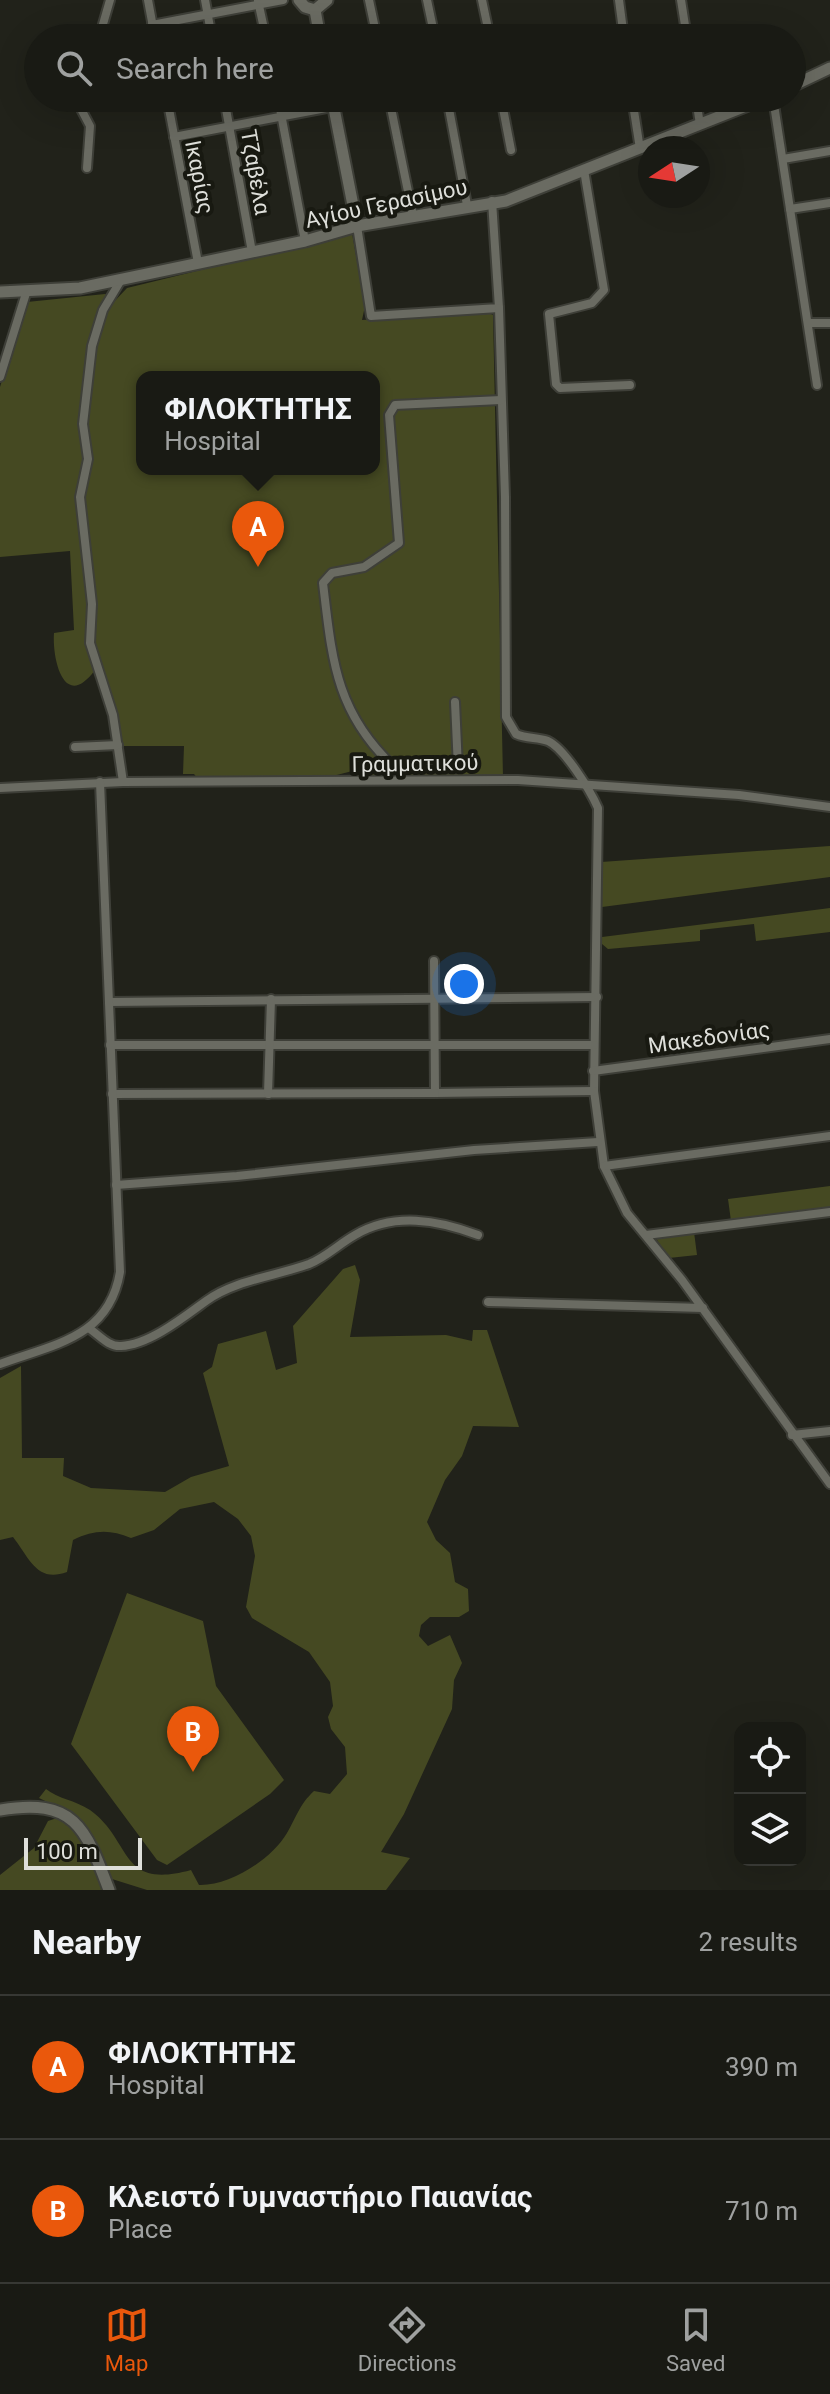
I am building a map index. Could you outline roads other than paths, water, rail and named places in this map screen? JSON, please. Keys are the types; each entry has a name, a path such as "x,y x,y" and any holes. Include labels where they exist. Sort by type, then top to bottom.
{"street":[{"path":"103,24 110,0"},
{"path":"148,0 152,24"},
{"path":"205,0 209,24"},
{"path":"157,24 258,2 283,0"},
{"path":"299,0 305,7 315,10"},
{"path":"315,10 327,0"},
{"path":"369,0 374,24"},
{"path":"427,0 432,24"},
{"path":"482,0 487,24"},
{"path":"619,0 622,24"},
{"path":"681,0 685,24"},
{"path":"258,2 263,24"},
{"path":"315,10 318,24"},
{"path":"806,79 830,68"},
{"path":"83,112 90,126 87,168"},
{"name":"Ικαρίας","path":"170,112 198,263"},
{"name":"Τζαβέλα","path":"226,112 252,252"},
{"path":"281,112 305,241"},
{"path":"174,137 299,112"},
{"path":"335,112 371,316 499,308"},
{"path":"392,112 413,216"},
{"path":"450,112 467,205"},
{"path":"504,112 511,150"},
{"path":"634,112 638,136"},
{"path":"698,112 700,125"},
{"name":"Αγίου Γερασίμου","path":"672,136 727,112"},
{"path":"775,112 817,385"},
{"name":"Αγίου Γερασίμου","path":"0,292 80,288 305,241 357,226 523,196 638,150"},
{"path":"783,159 830,151"},
{"path":"584,170 604,290 592,303 549,314 556,384 560,388 630,385"},
{"path":"492,201 499,308 506,717 516,734 552,743 586,785 598,808 597,997 593,1071 598,1142 604,1166 627,1213 703,1308 830,1484"},
{"path":"790,209 830,203"},
{"path":"121,280 103,310 92,346 83,424 88,459 80,497 92,604 90,643 113,715 123,782"},
{"path":"0,377 27,290"},
{"path":"808,323 830,323"},
{"path":"455,702 458,768 394,767 373,748 341,695 334,674 323,583 325,576 364,567 399,543 389,415 395,405 501,400"},
{"path":"75,747 118,745"},
{"name":"Γραμματικού","path":"0,788 100,782 479,779 739,795 830,807"},
{"path":"0,1364 90,1329 116,1293 120,1272 100,782"},
{"path":"434,961 435,1093"},
{"path":"109,1002 434,996 597,997"},
{"path":"268,1094 271,999"},
{"name":"Μακεδονίας","path":"593,1071 830,1039"},
{"path":"110,1045 594,1045"},
{"path":"112,1094 594,1091"},
{"path":"604,1166 830,1136"},
{"path":"116,1185 237,1176 474,1150 598,1142"},
{"path":"646,1235 830,1212"},
{"path":"90,1329 111,1345 127,1345 185,1319 207,1300 223,1292 309,1264 370,1227 413,1220 447,1223 478,1235"},
{"path":"488,1302 703,1308"},
{"path":"792,1435 830,1431"},
{"path":"0,1810 36,1806 55,1809 74,1819 109,1890"}],"place":[{"name":"ΦΙΛΟΚΤΗΤΗΣ","path":"258,567"},
{"name":"Κλειστό Γυμναστήριο Παιανίας","path":"193,1772"}]}
